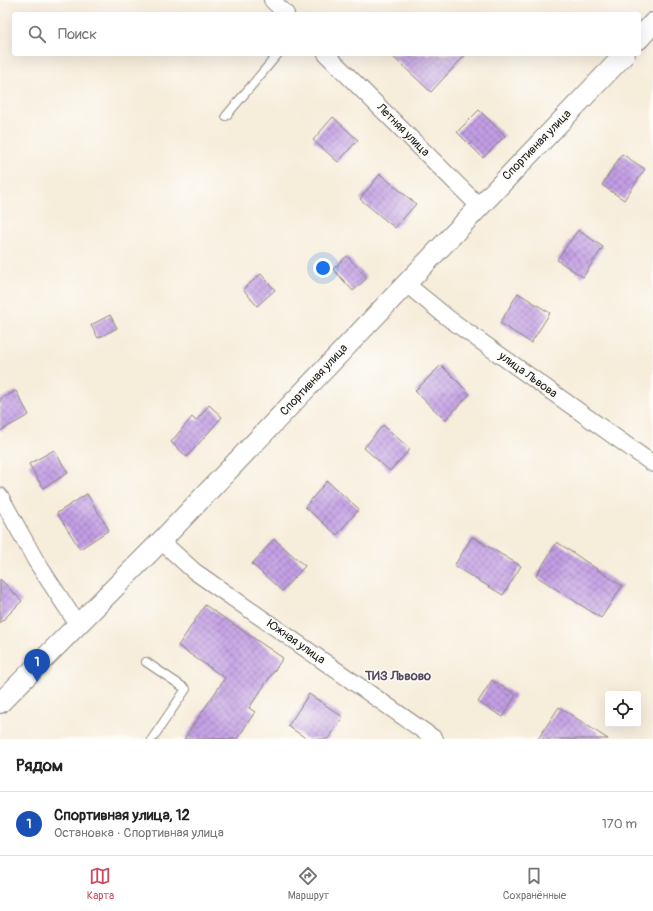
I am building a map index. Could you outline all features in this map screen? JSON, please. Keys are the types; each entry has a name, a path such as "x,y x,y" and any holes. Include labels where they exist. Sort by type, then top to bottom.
{"street":[{"path":"272,0 284,12"},
{"path":"641,37 653,24"},
{"name":"Летняя улица","path":"328,56 479,206"},
{"name":"Спортивная улица","path":"0,703 161,541 405,283 623,56"},
{"name":"улица Львова","path":"405,283 448,318 653,464"},
{"path":"0,496 36,561 78,625"},
{"name":"Южная улица","path":"161,541 194,571 435,739"}],"lane":[{"path":"226,116 276,56"},
{"path":"146,662 186,689 152,739"}],"building":[{"path":"392,56 464,56 431,92"},
{"path":"479,110 505,136 483,158 457,132"},
{"path":"333,117 358,140 338,162 313,140"},
{"path":"622,154 645,169 624,200 602,185"},
{"path":"380,174 416,204 395,228 360,199"},
{"path":"578,230 603,247 583,277 557,260"},
{"path":"347,256 367,278 353,291 333,269"},
{"path":"261,274 275,290 257,306 243,289"},
{"path":"518,293 550,313 531,343 500,323"},
{"path":"110,315 117,328 98,338 91,325"},
{"path":"441,365 470,394 445,420 415,391"},
{"path":"16,391 29,415 0,431 0,399"},
{"path":"209,405 222,417 187,457 171,442 192,417 196,421"},
{"path":"383,425 410,449 390,471 364,448"},
{"path":"54,450 68,473 43,488 29,464"},
{"path":"327,481 359,509 337,535 305,507"},
{"path":"87,494 109,530 80,549 57,513"},
{"path":"472,537 521,566 503,595 454,566"},
{"path":"274,539 305,566 282,591 252,564"},
{"path":"557,542 622,586 601,618 536,576"},
{"path":"0,579 22,601 0,623"},
{"path":"205,605 283,658 249,708 255,712 237,739 184,739 225,678 178,646"},
{"path":"492,680 516,695 503,717 478,702"},
{"path":"309,694 343,717 328,739 307,739 288,726"},
{"path":"559,707 608,739 538,739"}],"place":[{"name":"Спортивная улица, 12","path":"37,682"}],"district":[{"name":"ТИЗ Львово","path":"398,676"}]}
